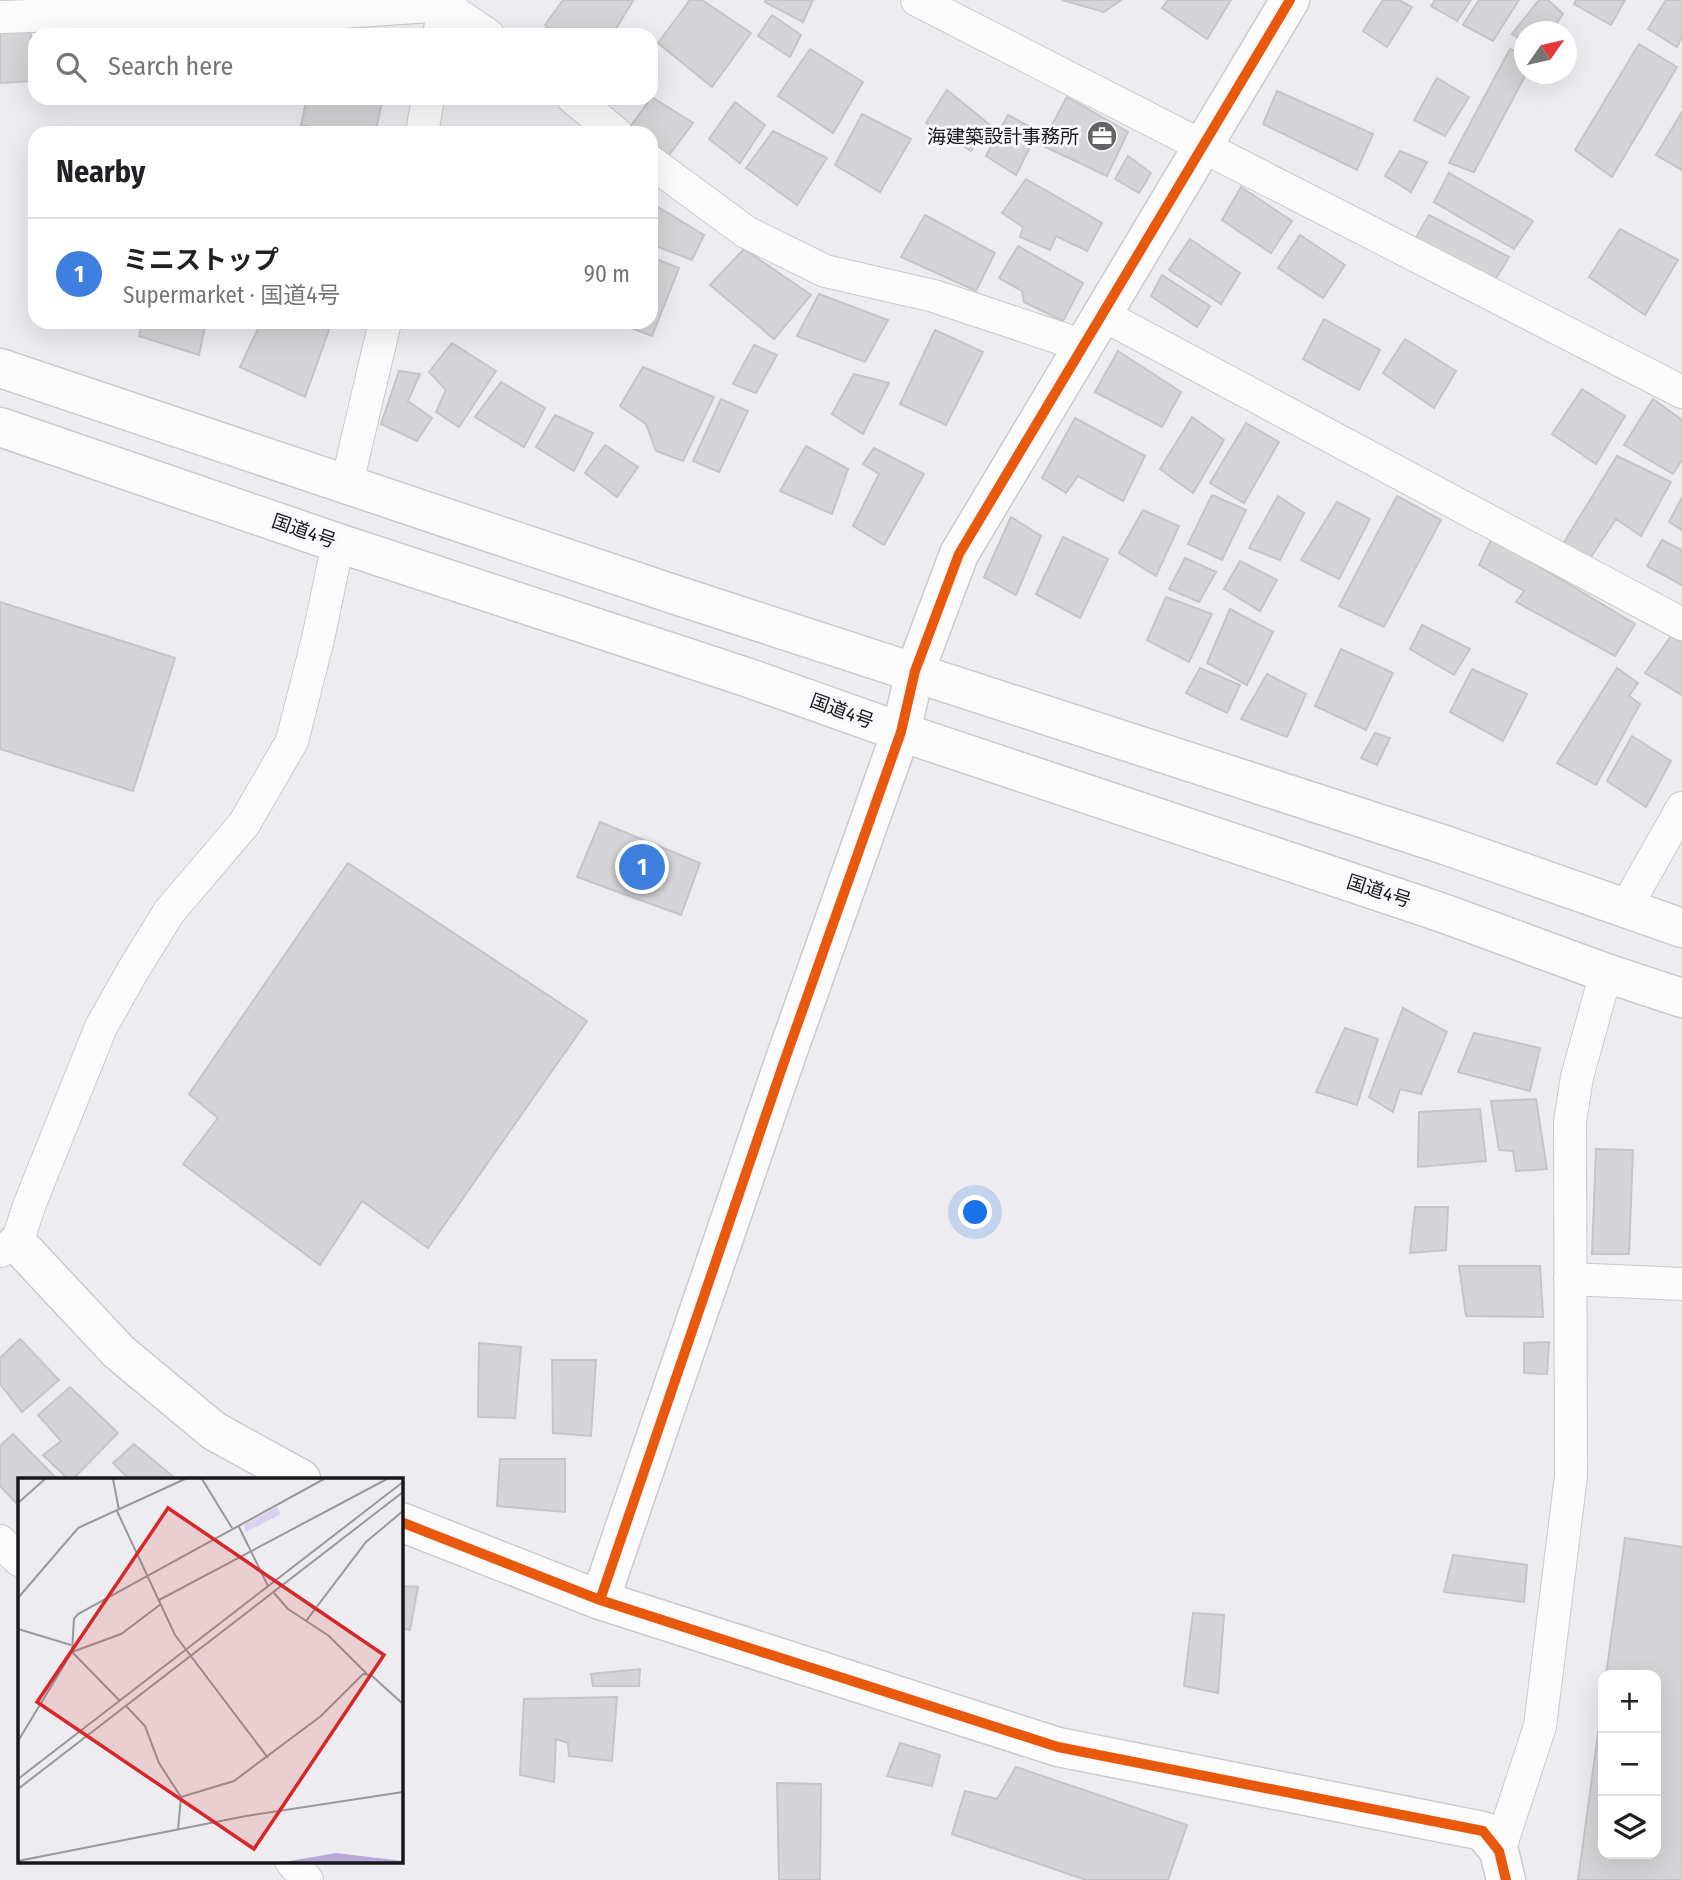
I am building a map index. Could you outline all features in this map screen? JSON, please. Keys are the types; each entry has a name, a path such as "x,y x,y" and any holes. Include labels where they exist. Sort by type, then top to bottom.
{"main road":[{"path":"600,1600 783,1065 901,732 915,671 960,554 1290,0"},
{"path":"0,368 688,599 1445,845 1682,928"},
{"name":"国道4号","path":"0,427 1440,912 1682,998"},
{"path":"9,1247 119,1352 214,1431 299,1478"},
{"path":"402,1522 600,1600 1058,1747 1483,1831 1503,1866"}],"street":[{"path":"918,0 1682,392"},
{"path":"0,17 445,13 474,28"},
{"path":"423,126 427,105"},
{"path":"582,105 607,126"},
{"path":"658,167 746,232 825,271 1093,331 1682,624"},
{"path":"347,483 382,329"},
{"path":"9,1247 29,1206 101,1027 132,971 169,912 244,824 292,741 338,543"},
{"path":"1625,909 1682,808"},
{"path":"1503,1866 1540,1726 1568,1504 1571,1476 1570,1122 1577,1077 1606,973"},
{"path":"1570,1279 1682,1284"},
{"path":"0,1541 18,1559"},
{"path":"292,1862 307,1880"}],"building":[{"path":"563,0 633,1 616,28 549,28 545,25"},
{"path":"690,0 702,0 751,33 712,87 658,43"},
{"path":"813,0 803,22 765,2"},
{"path":"1062,0 1121,0 1104,12"},
{"path":"1168,0 1231,0 1207,39 1162,8"},
{"path":"1383,0 1399,0 1412,7 1387,47 1363,31"},
{"path":"1435,0 1471,0 1457,21 1431,6"},
{"path":"1479,0 1519,0 1493,41 1463,25"},
{"path":"1539,0 1548,0 1563,14 1558,21 1522,21"},
{"path":"1576,0 1625,0 1611,25 1574,4"},
{"path":"1666,0 1682,0 1682,37 1677,47 1648,29"},
{"path":"772,15 801,35 790,57 758,36"},
{"path":"0,30 28,31 28,81 0,83"},
{"path":"1639,44 1677,67 1612,177 1575,150"},
{"path":"810,49 863,82 833,133 778,96"},
{"path":"1510,49 1514,50 1514,84 1521,84 1474,172 1449,163"},
{"path":"1437,78 1469,97 1445,136 1414,120"},
{"path":"947,90 990,125 971,151 926,123"},
{"path":"1277,91 1373,134 1357,170 1263,124"},
{"path":"1067,97 1128,132 1107,176 1041,145"},
{"path":"658,101 693,123 666,159 658,153 658,126 631,126 646,105 658,105"},
{"path":"735,102 765,125 740,163 709,139"},
{"path":"305,105 381,105 377,126 301,125"},
{"path":"1682,112 1682,170 1656,155"},
{"path":"862,114 911,139 880,192 835,165"},
{"path":"1008,115 1038,131 1016,175 986,156"},
{"path":"773,131 827,158 797,205 746,168"},
{"path":"1400,151 1427,162 1411,192 1385,176"},
{"path":"1128,156 1151,173 1139,193 1115,179"},
{"path":"1449,173 1533,221 1514,249 1434,202"},
{"path":"1026,179 1102,223 1087,251 1056,236 1050,250 1020,237 1023,227 1002,213"},
{"path":"1241,187 1292,221 1271,253 1222,220"},
{"path":"658,207 704,235 692,260 658,247"},
{"path":"925,215 995,253 976,291 901,257"},
{"path":"1429,215 1509,257 1494,282 1414,241"},
{"path":"1620,229 1678,260 1645,315 1589,277"},
{"path":"1300,235 1345,265 1323,298 1278,268"},
{"path":"1190,239 1240,273 1221,304 1169,270"},
{"path":"1018,246 1083,283 1063,321 1024,302 1022,291 999,278"},
{"path":"744,249 811,295 774,339 710,285"},
{"path":"658,260 679,268 658,321"},
{"path":"1162,275 1210,306 1197,327 1151,296"},
{"path":"819,294 888,320 865,362 797,336"},
{"path":"1324,319 1380,350 1359,390 1303,359"},
{"path":"140,329 205,329 199,355 139,336"},
{"path":"258,329 329,330 305,397 240,367"},
{"path":"634,329 655,329 652,336"},
{"path":"935,330 983,352 946,425 900,404"},
{"path":"1405,339 1456,371 1434,408 1383,373"},
{"path":"452,343 496,371 459,427 436,412 446,390 429,372"},
{"path":"754,345 777,355 756,393 733,384"},
{"path":"1118,351 1181,392 1162,427 1095,392"},
{"path":"643,367 714,397 683,461 656,451 646,424 620,406"},
{"path":"399,371 420,374 408,401 432,418 417,441 381,424"},
{"path":"854,374 889,383 863,434 832,414"},
{"path":"501,382 545,408 524,447 475,417"},
{"path":"1582,389 1625,416 1596,464 1552,434"},
{"path":"721,399 748,411 719,472 693,461"},
{"path":"1653,399 1682,420 1682,460 1673,474 1624,445"},
{"path":"555,415 593,433 574,471 536,447"},
{"path":"1192,417 1224,440 1193,493 1160,469"},
{"path":"1075,418 1145,456 1123,501 1078,476 1066,493 1042,478"},
{"path":"1246,423 1279,442 1244,503 1210,483"},
{"path":"605,445 638,467 617,497 585,473"},
{"path":"806,446 848,469 832,514 780,491"},
{"path":"874,448 924,474 884,545 853,526 879,474 863,464"},
{"path":"1617,456 1671,482 1641,536 1616,519 1589,560 1563,544"},
{"path":"1212,495 1246,510 1222,560 1188,544"},
{"path":"1278,496 1304,513 1280,560 1249,548"},
{"path":"1397,496 1441,520 1384,627 1339,606"},
{"path":"1682,497 1682,530 1669,522"},
{"path":"1337,502 1370,519 1339,579 1301,560"},
{"path":"1143,510 1179,526 1156,576 1119,553"},
{"path":"1011,517 1041,536 1016,595 984,577"},
{"path":"1063,537 1108,559 1080,618 1036,594"},
{"path":"1492,538 1635,624 1615,656 1516,602 1524,591 1479,565"},
{"path":"1662,540 1682,550 1682,585 1647,566"},
{"path":"1185,558 1216,572 1199,602 1169,589"},
{"path":"1240,561 1277,580 1260,611 1224,589"},
{"path":"1166,597 1212,614 1189,662 1147,640"},
{"path":"0,602 175,658 133,791 0,749"},
{"path":"1230,609 1273,632 1247,685 1207,663"},
{"path":"1422,625 1470,649 1454,675 1410,649"},
{"path":"1671,636 1682,643 1682,695 1645,673"},
{"path":"1341,649 1393,673 1366,730 1315,706"},
{"path":"1200,668 1240,685 1227,713 1186,693"},
{"path":"1617,668 1638,683 1629,696 1640,704 1596,785 1557,763"},
{"path":"1472,669 1527,694 1503,741 1450,712"},
{"path":"1267,674 1306,694 1287,737 1241,719"},
{"path":"1375,733 1390,738 1377,765 1361,758"},
{"path":"1632,736 1671,761 1646,807 1607,781"},
{"path":"600,822 700,863 681,915 577,877"},
{"path":"348,863 587,1021 428,1248 362,1201 320,1265 183,1164 218,1118 189,1094"},
{"path":"1403,1008 1447,1032 1421,1094 1400,1089 1393,1112 1369,1097"},
{"path":"1345,1028 1378,1039 1357,1105 1316,1092"},
{"path":"1474,1033 1540,1048 1530,1091 1458,1072"},
{"path":"1536,1099 1547,1169 1516,1171 1513,1151 1499,1150 1491,1101"},
{"path":"1480,1109 1486,1161 1418,1167 1419,1112"},
{"path":"1596,1149 1633,1150 1629,1254 1592,1254"},
{"path":"1415,1207 1448,1207 1446,1250 1410,1253"},
{"path":"1459,1266 1540,1266 1543,1317 1466,1316"},
{"path":"20,1339 59,1380 22,1412 0,1384 0,1358"},
{"path":"1549,1342 1547,1374 1524,1373 1524,1343"},
{"path":"479,1343 521,1347 515,1418 478,1417"},
{"path":"552,1360 596,1360 591,1436 553,1433"},
{"path":"70,1387 118,1433 74,1478 67,1478 43,1455 61,1441 38,1415"},
{"path":"13,1434 56,1478 18,1478 18,1505 0,1486 0,1446"},
{"path":"134,1444 175,1478 128,1478 113,1463"},
{"path":"500,1459 565,1459 565,1512 497,1506"},
{"path":"1625,1538 1682,1547 1682,1880 1578,1880 1598,1734 1598,1859 1661,1859 1661,1670 1607,1670"},
{"path":"1453,1555 1527,1565 1524,1602 1444,1592"},
{"path":"402,1586 418,1587 410,1630 402,1628"},
{"path":"1193,1613 1224,1615 1218,1693 1184,1686"},
{"path":"640,1669 639,1686 593,1686 591,1674"},
{"path":"617,1697 612,1761 569,1756 568,1743 556,1739 554,1782 520,1775 524,1699"},
{"path":"900,1743 940,1755 932,1786 887,1776"},
{"path":"1016,1767 1187,1825 1168,1880 1086,1880 952,1834 965,1791 997,1799"},
{"path":"777,1783 821,1784 820,1880 779,1880"}],"cycle path":[{"path":"600,1600 783,1065 901,732 915,671 959,554 1290,0"},
{"path":"402,1522 600,1600 1058,1747 1483,1831 1499,1851 1506,1880"}],"place":[{"name":"海建築設計事務所","path":"1102,136"},
{"name":"ミニストップ","path":"642,867"}]}
